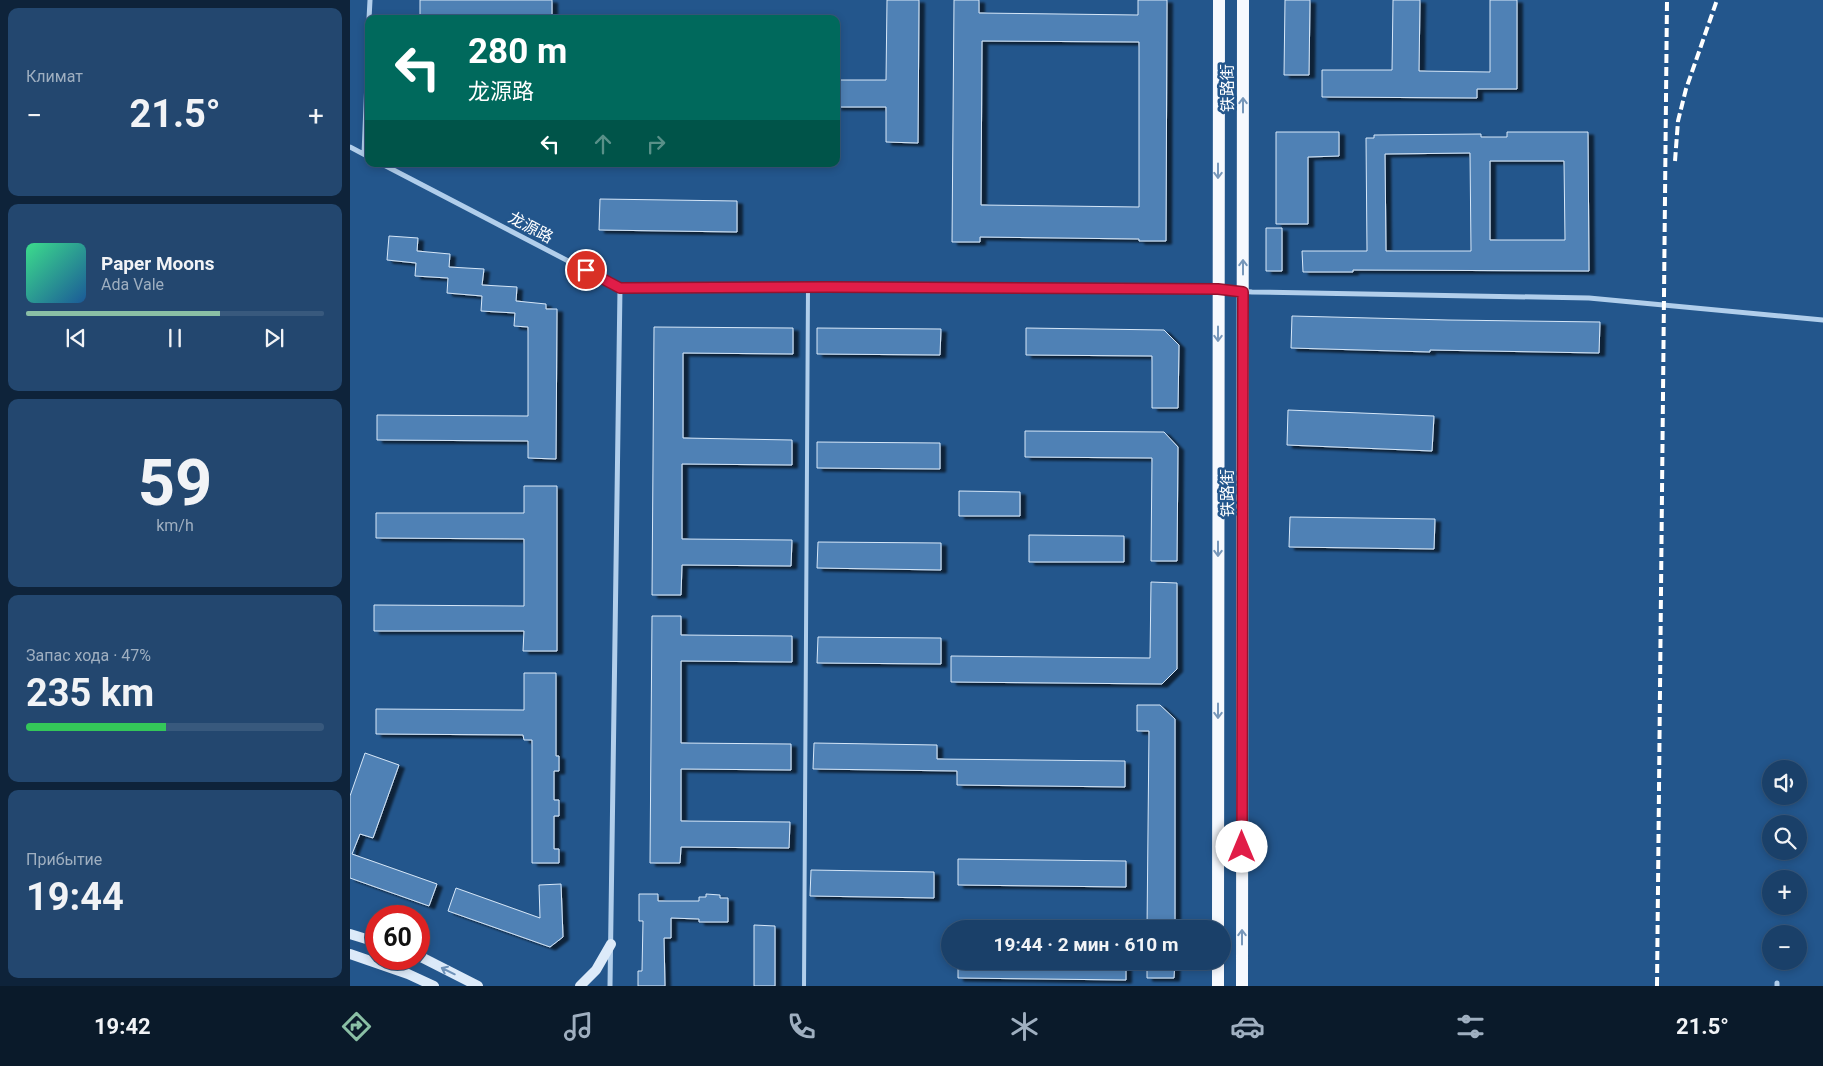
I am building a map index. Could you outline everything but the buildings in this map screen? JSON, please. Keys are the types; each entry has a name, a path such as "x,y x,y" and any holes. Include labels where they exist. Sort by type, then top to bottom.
{"main road":[{"name":"铁路街","path":"1218,920 1219,0"},
{"name":"铁路街","path":"1242,986 1243,0"},
{"path":"350,934 365,939"},
{"path":"580,986 596,970 611,944"},
{"path":"350,954 408,974 434,986"},
{"path":"430,962 478,986"},
{"path":"1218,970 1218,986"}],"street":[{"path":"369,15 370,0"},
{"path":"350,147 365,155"},
{"name":"龙源路","path":"388,167 620,288 1218,289 1243,292 1589,298 1823,320"},
{"path":"610,986 620,288"}],"lane":[{"path":"804,986 808,287"}],"railway":[{"path":"1657,986 1667,0"},
{"path":"1675,161 1678,121 1686,89 1717,0"}],"route":[{"path":"586,270 620,288 1218,289 1243,292 1242,847"}]}
